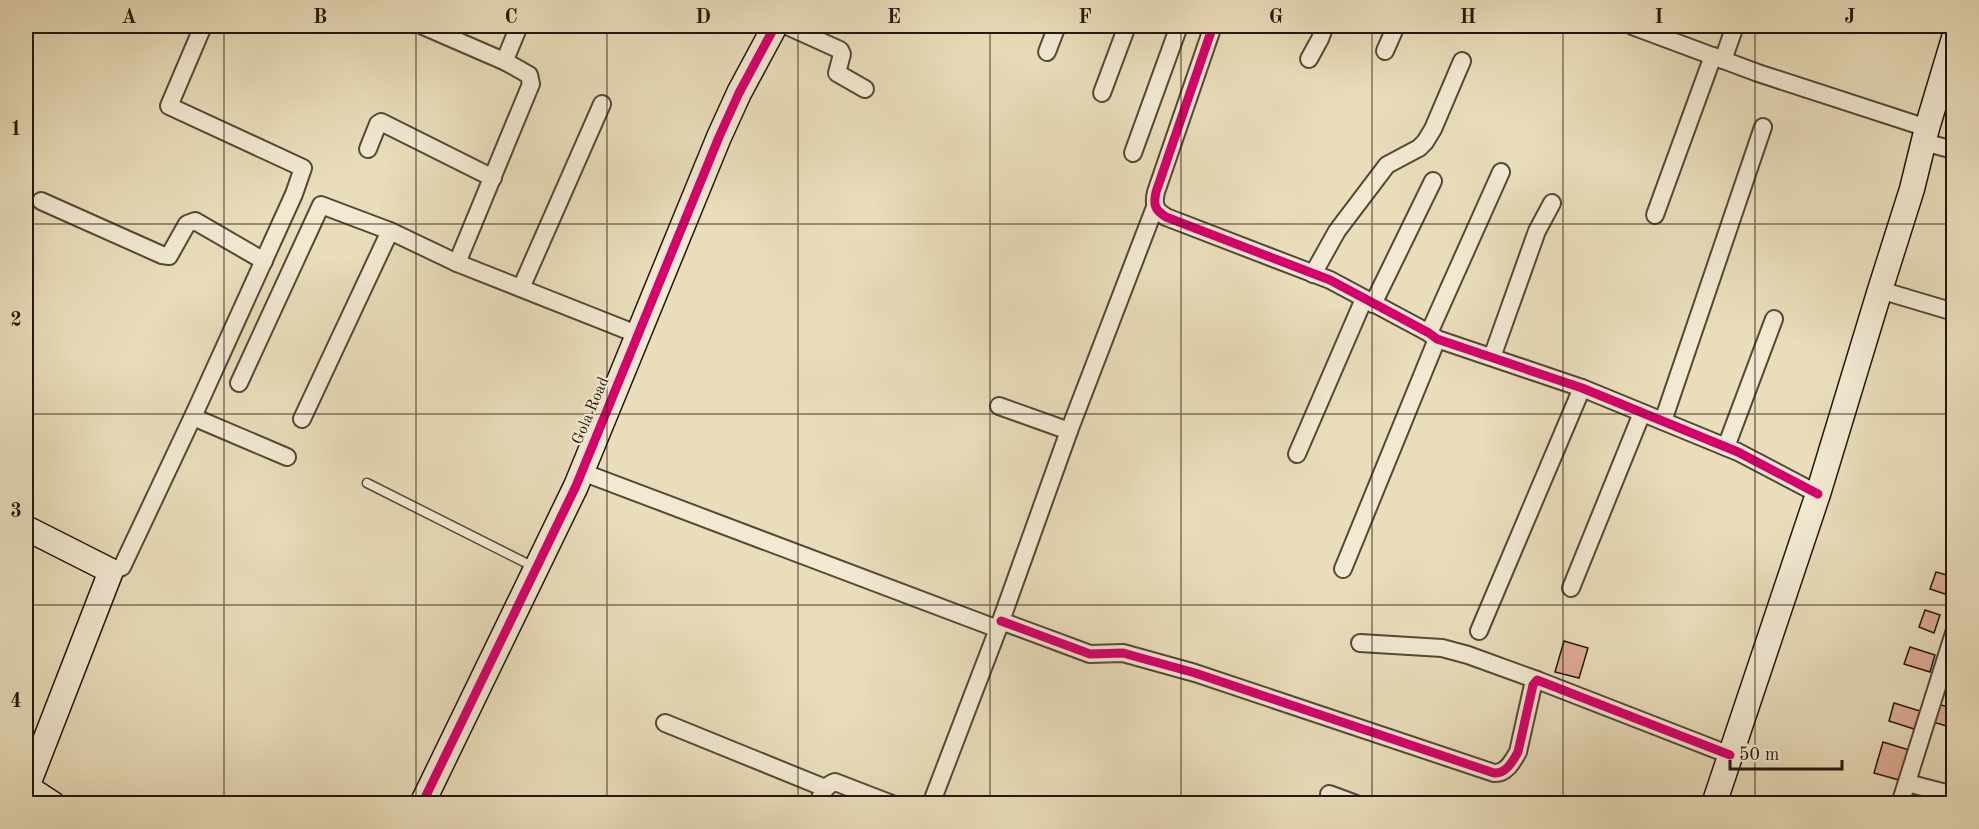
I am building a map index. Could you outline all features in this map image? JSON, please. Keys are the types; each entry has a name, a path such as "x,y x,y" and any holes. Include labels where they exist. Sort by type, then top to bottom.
{"street":[{"path":"26,528 111,571 122,567 294,194 303,168 169,106 203,26"},
{"path":"423,26 506,62 530,75 531,80 457,263"},
{"path":"506,62 519,26"},
{"name":"Gola Road","path":"422,804 582,472 719,137 739,93 775,26"},
{"path":"787,26 840,50 842,54 837,73 865,89"},
{"path":"1047,52 1057,26"},
{"path":"1102,93 1127,26"},
{"path":"1133,153 1179,26"},
{"path":"931,804 1000,625 1069,431 1155,207 1156,192 1213,26"},
{"path":"1309,59 1325,26"},
{"path":"1385,51 1396,26"},
{"path":"1632,26 1925,135 1953,150"},
{"path":"1655,215 1718,58 1735,26"},
{"path":"1714,804 1818,494 1912,189 1953,38"},
{"path":"1313,274 1337,231 1387,165 1419,148 1425,142 1433,129 1462,61"},
{"path":"521,288 602,104"},
{"path":"368,149 378,124 383,122 493,178"},
{"path":"1663,421 1763,127"},
{"path":"1344,569 1433,336 1501,172"},
{"path":"1297,454 1368,302 1433,181"},
{"path":"41,201 162,255 169,256 187,224 195,221 264,261"},
{"path":"1492,357 1537,231 1552,203"},
{"path":"239,383 321,204 390,231 457,263 639,335"},
{"path":"1155,207 1166,217 1330,280 1433,336 1582,388 1642,412 1726,447 1818,494"},
{"path":"302,419 390,231"},
{"path":"1880,290 1953,312"},
{"path":"1726,447 1774,319"},
{"path":"1479,631 1582,388"},
{"path":"999,406 1069,431"},
{"path":"1571,588 1642,412"},
{"path":"193,417 287,457"},
{"path":"582,472 1000,625 1090,654 1123,653 1195,673 1498,774 1510,764 1518,752 1533,685 1537,680"},
{"path":"53,804 26,789 111,571"},
{"path":"1900,804 1953,633"},
{"path":"1359,643 1442,648 1468,655 1730,754"},
{"path":"665,723 825,788"},
{"path":"817,804 825,788 831,783 838,783 892,804"},
{"path":"1907,783 1953,795"},
{"path":"1329,795 1356,804"}],"lane":[{"path":"367,483 537,568"}],"building":[{"path":"1936,572 1954,577 1954,597 1930,589"},
{"path":"1925,610 1940,615 1934,633 1919,627"},
{"path":"1564,641 1588,648 1579,678 1555,672"},
{"path":"1910,647 1935,655 1930,672 1904,664"},
{"path":"1894,703 1920,711 1914,729 1889,721"},
{"path":"1935,703 1954,709 1954,728 1929,721"},
{"path":"1883,742 1909,750 1899,780 1874,773"}],"cycle path":[{"path":"422,804 576,486 719,137 739,93 775,26"},
{"path":"1213,26 1156,192 1156,207 1162,214 1330,280 1437,339 1582,388 1738,452 1818,494"},
{"path":"1001,621 1090,654 1123,653 1195,673 1494,773 1506,769 1518,752 1533,685 1537,680 1730,755"}]}
